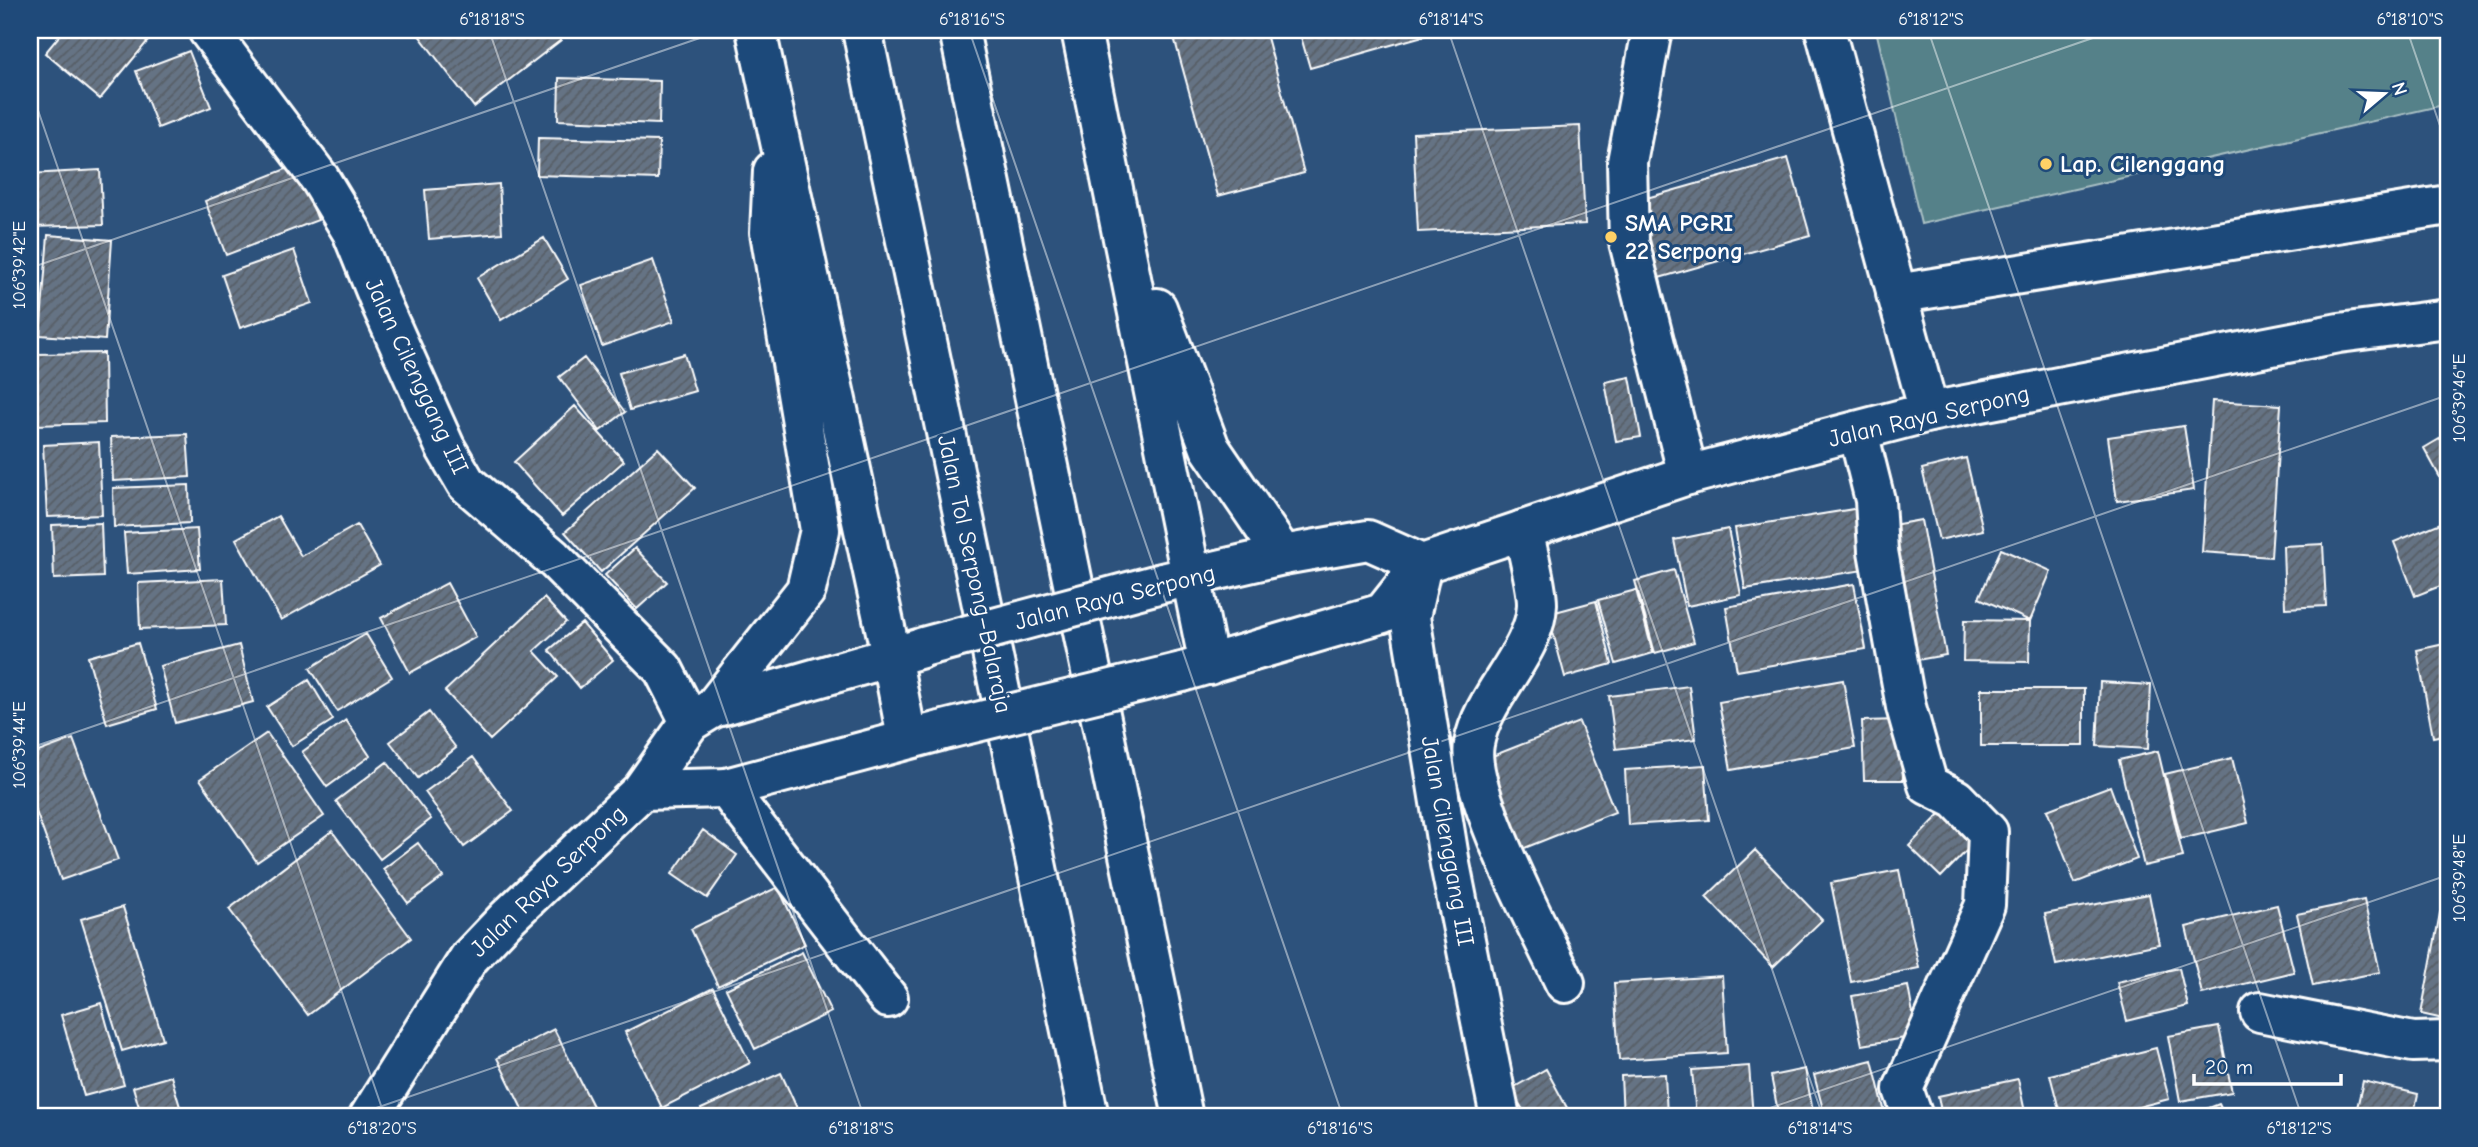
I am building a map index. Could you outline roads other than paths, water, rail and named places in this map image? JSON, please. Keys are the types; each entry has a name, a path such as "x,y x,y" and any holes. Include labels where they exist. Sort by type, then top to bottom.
{"main road":[{"name":"Jalan Cilenggang III","path":"208,30 320,179 352,232 445,447 466,483 553,558 663,669 701,715"},
{"path":"756,30 907,651 907,738"},
{"name":"Jalan Tol Serpong–Balaraja","path":"862,30 1089,1117"},
{"path":"959,30 1184,1117"},
{"path":"1081,30 1119,208 1177,580 1196,668"},
{"path":"1652,30 1626,162 1629,242 1688,475"},
{"path":"1825,30 1929,412"},
{"path":"701,715 806,590 820,530 770,232 775,117"},
{"path":"1896,294 2448,205"},
{"path":"1119,208 1210,448 1283,555"},
{"name":"Jalan Raya Serpong","path":"642,790 726,788 907,738 1196,668 1383,612 1422,564 1688,475 1929,412 2339,334 2448,319"},
{"path":"1858,432 1875,500 1878,551 1906,707 1928,785 1956,799 1987,832 1985,905 1903,1089 1913,1117"},
{"path":"1523,530 1537,604 1531,631 1489,704 1473,745 1474,772 1491,824 1565,982"},
{"name":"Jalan Raya Serpong","path":"369,1117 469,957 642,790 701,715 907,651 1283,555 1368,540 1422,564"},
{"name":"Jalan Cilenggang III","path":"1422,564 1410,617 1450,864 1500,1117"},
{"path":"726,788 888,998"},
{"path":"2260,1012 2413,1042 2448,1041"}],"place":[{"name":"Lap. Cilenggang","path":"2046,164"},
{"name":"SMA PGRI 22 Serpong","path":"1611,237"}]}
